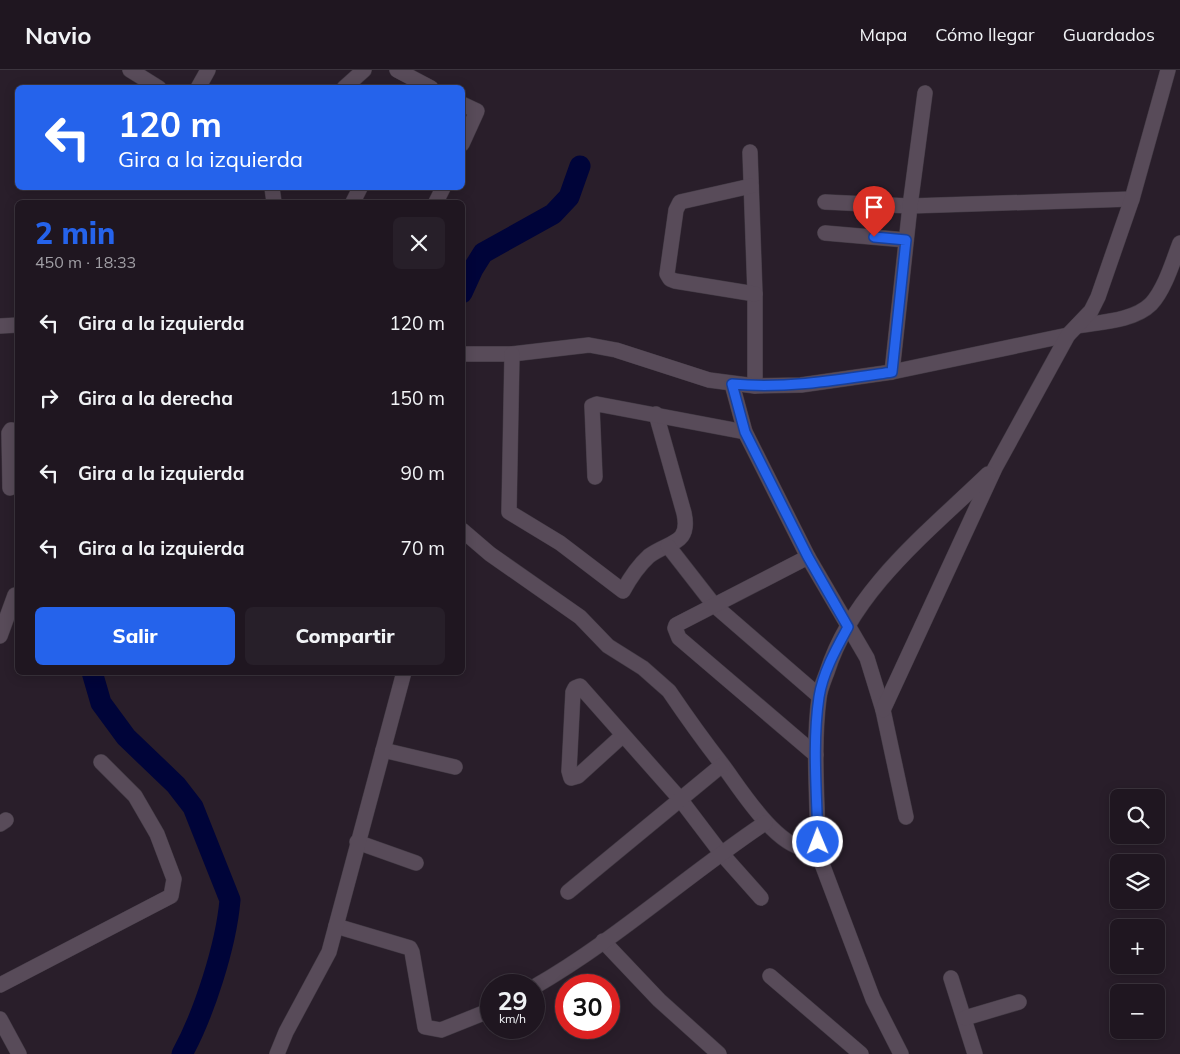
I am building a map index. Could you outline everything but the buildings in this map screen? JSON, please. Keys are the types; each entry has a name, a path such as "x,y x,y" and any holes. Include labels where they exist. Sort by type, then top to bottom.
{"street":[{"path":"130,70 154,85"},
{"path":"200,85 208,70"},
{"path":"347,85 364,70"},
{"path":"883,710 995,468 1072,330 1091,311 1098,297 1132,199 1168,70"},
{"path":"402,78 422,85"},
{"path":"892,372 910,206 925,93"},
{"path":"465,105 477,111 465,137"},
{"path":"750,152 755,294 755,386"},
{"path":"751,186 680,202 676,210 667,274 670,279 675,281 755,294"},
{"path":"825,202 910,206 1132,199"},
{"path":"825,233 906,240"},
{"path":"465,354 512,354 589,345 616,350 709,380 755,386 801,385 892,372 1133,315 1151,304 1166,280 1180,243"},
{"path":"0,326 15,325"},
{"path":"512,354 508,512 560,543 623,591 642,563 659,550 682,538 685,529 686,520 656,414"},
{"path":"732,384 745,432 808,557 867,658 883,710 906,817"},
{"path":"595,477 592,406 597,404 745,432"},
{"path":"10,488 9,432 15,431"},
{"path":"901,1054 873,999 816,848 818,842 816,755 819,696 832,657 848,627 888,572 995,468"},
{"path":"465,533 490,554 580,618 608,646 658,680 669,691 734,784 766,822 796,846 805,850 816,848"},
{"path":"668,546 714,605 819,696"},
{"path":"808,557 676,625 676,632 679,638 816,755"},
{"path":"0,636 15,595"},
{"path":"277,1054 286,1032 329,952 403,675"},
{"path":"622,736 578,776 570,778 568,771 574,688 580,686 622,736 680,799 720,853 762,898"},
{"path":"383,750 455,767"},
{"path":"0,986 171,896 174,879 157,834 134,796 101,762"},
{"path":"568,892 722,765"},
{"path":"545,980 603,941 720,853 766,822"},
{"path":"357,842 416,862"},
{"path":"336,926 410,948 424,1027 441,1030 480,1014"},
{"path":"603,941 659,1000 719,1054"},
{"path":"770,976 861,1054"},
{"path":"951,978 965,1018 974,1054"},
{"path":"965,1018 1019,1002"},
{"path":"0,1019 19,1054"}],"waterway":[{"path":"465,286 483,253 553,214 569,197 580,166"},
{"path":"93,675 101,703 126,737 176,785 193,807 230,900 224,938 213,979 198,1020 182,1054"}],"route":[{"path":"818,842 816,755 819,696 832,657 848,627 808,557 745,432 732,384 755,386 801,385 892,372 906,240 874,237"}]}
